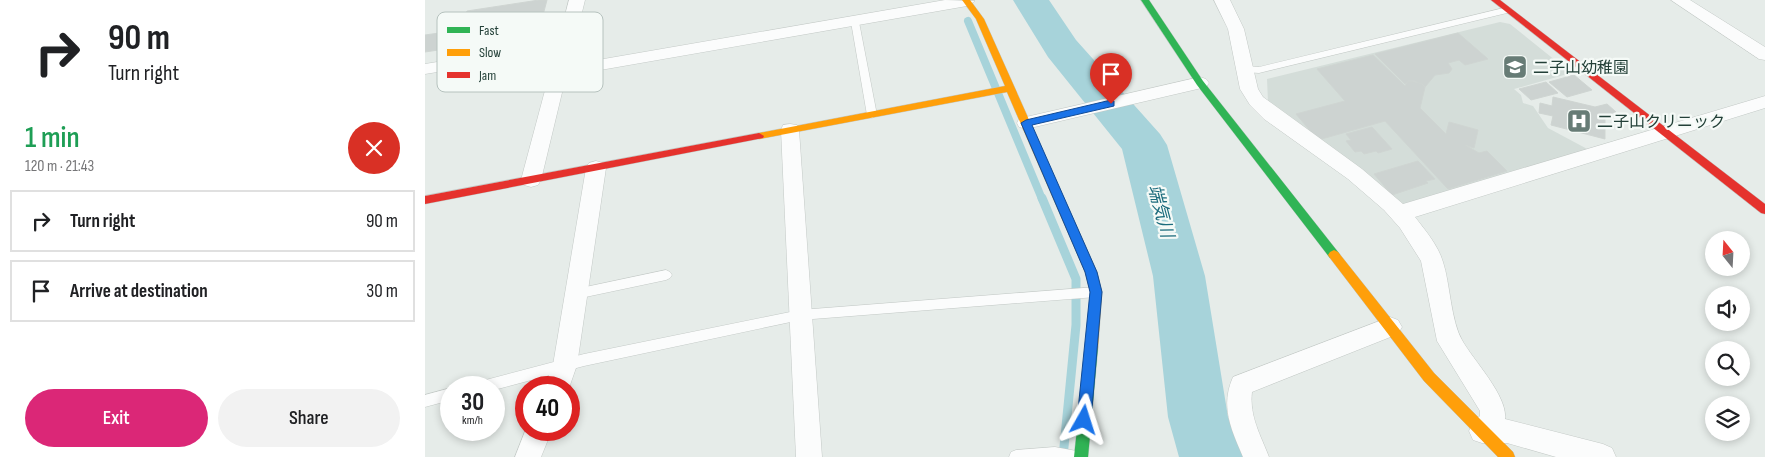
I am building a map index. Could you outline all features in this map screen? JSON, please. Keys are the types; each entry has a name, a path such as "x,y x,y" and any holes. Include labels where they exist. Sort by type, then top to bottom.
{"street":[{"path":"603,64 855,22 967,0 977,12 1091,272 1096,292 1079,457"},
{"path":"1145,0 1201,83 1390,327 1441,390 1508,457"},
{"path":"1222,0 1236,29 1249,89 1261,107 1351,171 1401,213 1426,249 1431,261 1449,341 1475,378 1494,413 1491,424 1481,431"},
{"path":"1495,0 1765,210"},
{"path":"1679,0 1765,55"},
{"path":"1026,123 1201,83"},
{"path":"425,200 1010,88"},
{"path":"531,180 553,92"},
{"path":"1401,213 1765,102"},
{"path":"790,130 809,457"},
{"path":"561,376 565,365 596,168"},
{"path":"1256,457 1238,409 1237,394 1243,385 1390,327"},
{"path":"1441,390 1451,393 1466,393 1471,391 1475,378"},
{"path":"1481,431 1507,431 1603,457"},
{"path":"528,457 535,441"}],"lane":[{"path":"1246,69 1259,70 1508,10"},
{"path":"855,22 872,115"},
{"path":"576,294 666,275"},
{"path":"505,381 565,365 801,315 1096,292"},
{"path":"425,401 440,397"},
{"path":"1016,457 1055,454 1079,457"}],"shaded area":[{"path":"1500,22 1510,24 1571,73 1514,89 1521,95 1523,103 1533,106 1548,128 1591,151 1414,206 1398,204 1268,102 1267,79"}],"building":[{"path":"539,0 547,0 544,12 467,11"},
{"path":"437,33 437,50 425,52 425,35"},
{"path":"1458,33 1488,59 1465,65 1459,60 1448,63 1452,69 1449,73 1435,75 1425,87 1415,81 1408,81 1405,84 1375,54"},
{"path":"1373,55 1405,86 1408,81 1412,81 1425,87 1420,108 1446,134 1449,122 1478,130 1474,148 1465,145 1479,153 1487,151 1507,171 1448,189 1385,121 1318,140 1296,114 1345,101 1317,69"},
{"path":"1574,75 1592,90 1567,97 1549,82"},
{"path":"1546,82 1558,93 1531,100 1519,89"},
{"name":"二子山クリニック","path":"1553,97 1595,107 1607,104 1616,112 1605,115 1605,139 1551,125 1553,116 1539,113 1540,103 1552,106"},
{"path":"1372,127 1392,149 1378,153 1376,151 1364,154 1361,151 1355,152 1346,141 1351,140 1346,134"},
{"path":"1418,161 1435,179 1392,195 1374,174"}],"waterway":[{"name":"端気川","path":"1031,0 1062,48 1144,145 1179,276 1198,417 1211,457"},
{"path":"968,21 1042,199"},
{"path":"1042,198 1076,279 1076,325 1063,457"}],"traffic: fast":[{"path":"1145,0 1200,83 1334,255"},
{"path":"1081,457 1092,347"}],"traffic: slow":[{"path":"966,0 980,19 1091,272 1096,292 1092,347"},
{"path":"759,136 1010,88"},
{"path":"1334,255 1429,377 1508,457"}],"traffic: jam":[{"path":"1495,0 1765,210"},
{"path":"425,200 759,136"}],"place":[{"name":"二子山幼稚園","path":"1515,67"},
{"name":"二子山クリニック","path":"1579,121"}],"route":[{"path":"1084,420 1096,292 1091,272 1026,123 1111,104"}]}
